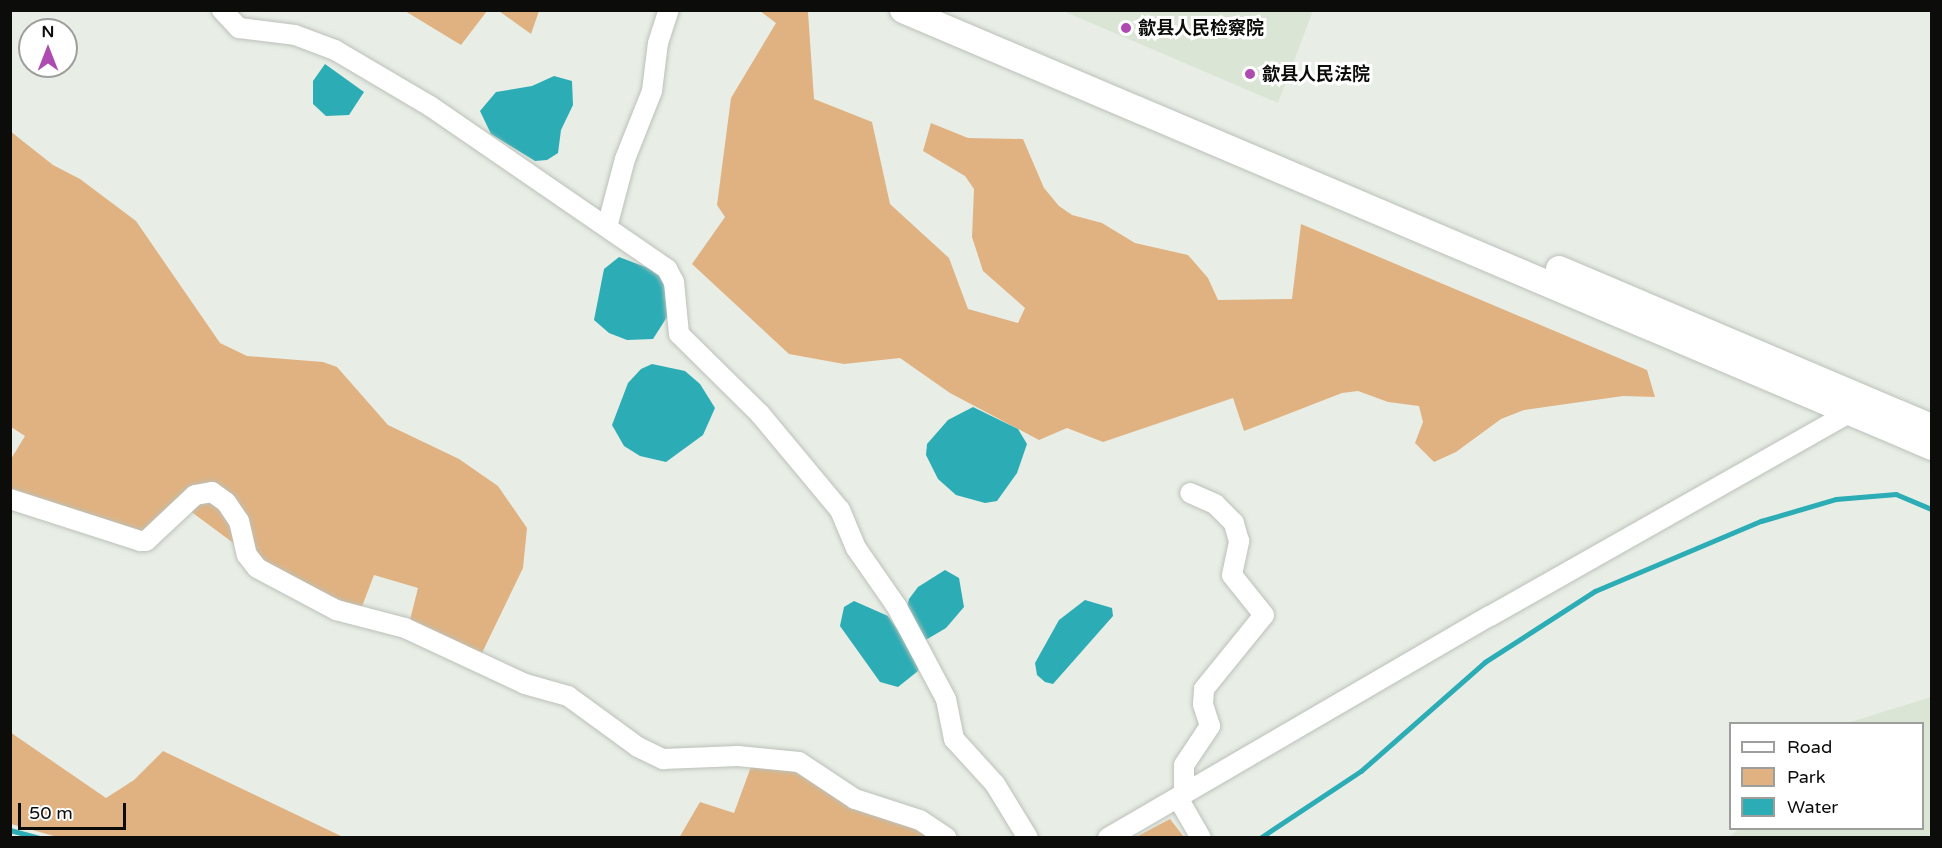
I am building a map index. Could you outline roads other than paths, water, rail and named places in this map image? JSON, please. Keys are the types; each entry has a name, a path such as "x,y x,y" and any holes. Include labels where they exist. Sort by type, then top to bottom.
{"main road":[{"path":"903,10 1932,447"},
{"path":"947,10 1932,427"}],"street":[{"path":"222,10 239,28 295,34 334,50 430,106 667,268 673,277 677,324 685,343 760,414 840,510 856,548 897,607 946,699 954,739 995,784 1028,837"},
{"path":"607,227 624,159 652,91 658,43 669,10"},
{"path":"1108,837 1490,616 1850,412"},
{"path":"10,499 146,541 195,495 212,492 226,502 239,521 247,555 257,568 336,610 405,628 525,684 568,696 638,747 663,759 738,756 799,762 855,799 920,820 947,837"},
{"path":"1191,493 1215,504 1234,523 1239,541 1232,575 1264,615 1204,689 1203,705 1210,726 1184,765 1181,796 1201,837"}],"water":[{"path":"325,64 364,92 349,115 326,116 313,104 313,81"},
{"path":"554,76 572,81 573,105 561,130 558,153 547,160 535,161 491,134 480,111 496,92 532,86"},
{"path":"619,257 656,271 667,283 667,317 653,339 627,340 609,333 594,320 604,269"},
{"path":"652,364 685,371 700,384 715,408 703,435 666,462 640,456 624,446 612,425 628,383 641,369"},
{"path":"973,407 1018,429 1027,444 1017,473 997,501 985,503 956,495 938,479 926,455 927,444 948,420"},
{"path":"945,570 959,578 964,607 946,628 924,641 907,607 909,599 918,587"},
{"path":"1085,600 1112,608 1113,616 1053,684 1045,682 1037,675 1035,663 1059,620"},
{"path":"854,601 888,616 918,660 918,671 898,687 880,682 840,626 844,607"}],"waterway":[{"path":"1260,838 1361,771 1485,662 1595,591 1761,521 1836,499 1896,494 1932,509"},
{"path":"10,830 39,838"}],"place":[{"name":"歙县人民检察院","path":"1126,28"},
{"name":"歙县人民法院","path":"1250,74"}]}
